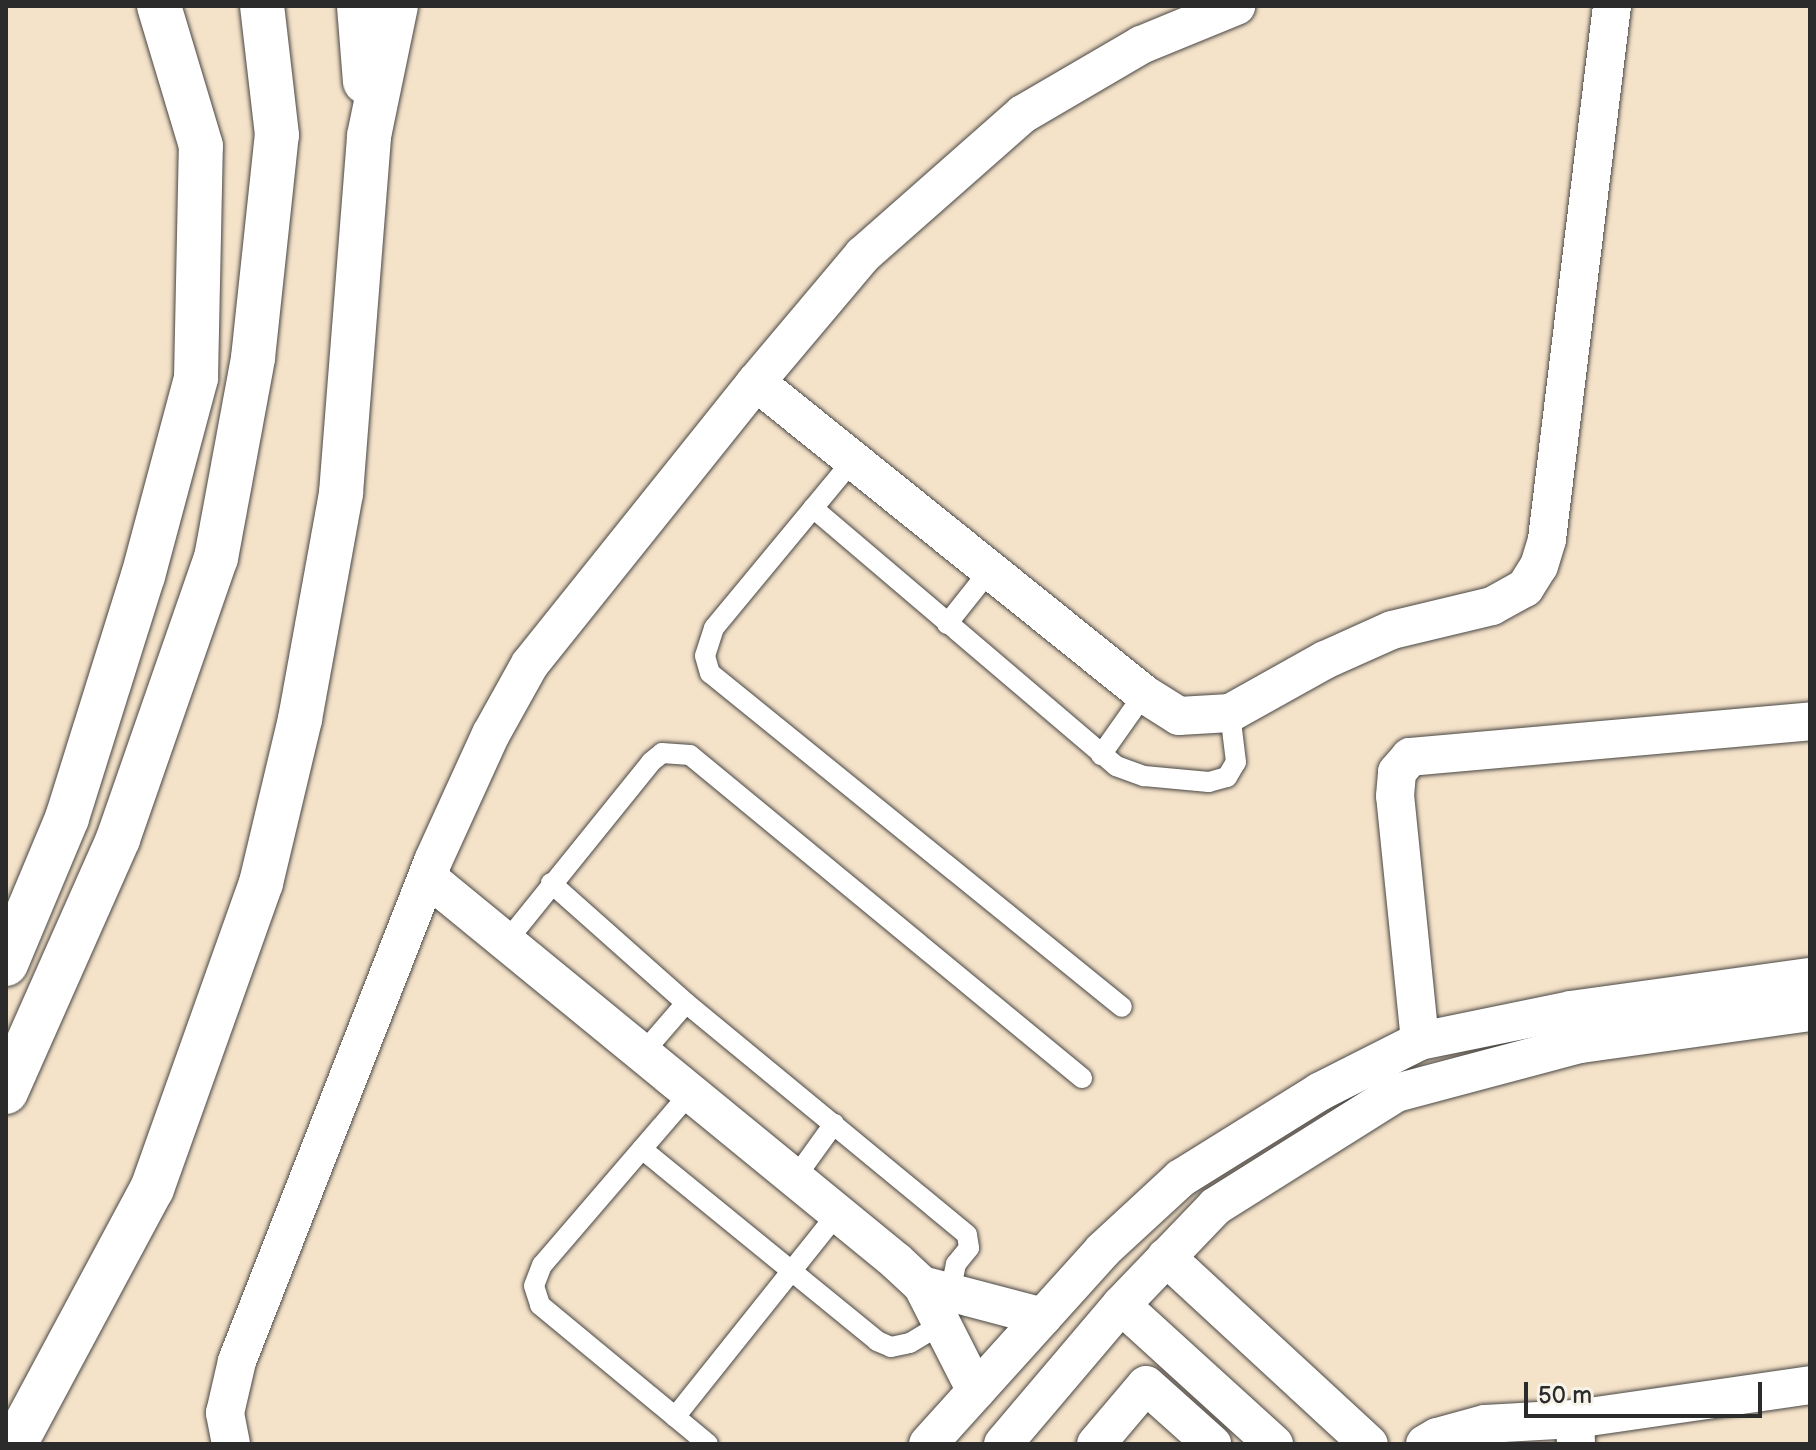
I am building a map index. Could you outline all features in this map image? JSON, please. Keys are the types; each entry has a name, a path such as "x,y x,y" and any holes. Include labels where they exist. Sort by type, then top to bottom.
{"main road":[{"path":"6,964 67,818 143,576 196,378 201,146 159,6"},
{"path":"6,1092 118,839 216,558 253,358 277,135 262,6"},
{"path":"359,6 369,136"},
{"path":"15,1444 152,1189 261,883 300,719 341,493 369,136 396,6"}],"street":[{"path":"231,1444 225,1413 237,1361 427,877 491,734 530,664 756,382 863,255 1023,114 1141,45 1236,6"},
{"path":"756,382 1144,694 1179,716 1230,713 1325,660 1392,630 1492,606 1525,588 1539,566 1547,539 1612,6"},
{"path":"1420,1041 1395,796 1397,772 1410,757 1810,721"},
{"path":"427,877 838,1213 938,1300 976,1391"},
{"path":"928,1444 1103,1250 1181,1178 1319,1092 1420,1041 1571,1010 1810,977"},
{"path":"1003,1444 1121,1305 1216,1206 1396,1093 1580,1044 1810,1012"},
{"path":"1166,1257 1369,1444"},
{"path":"938,1300 1043,1317"},
{"path":"1121,1305 1274,1444"},
{"path":"1096,1444 1174,1354"},
{"path":"1146,1385 1212,1444"},
{"path":"1425,1444 1437,1437 1485,1424 1576,1431 1810,1385"}],"lane":[{"path":"853,460 714,628 705,656 710,673 1122,1007"},
{"path":"813,508 1116,766 1144,776 1209,782 1227,777 1236,762 1230,713"},
{"path":"947,624 990,570"},
{"path":"1101,755 1144,694"},
{"path":"506,942 651,762 662,753 690,755 1082,1078"},
{"path":"551,883 686,1003 967,1235 969,1248 956,1264 938,1300 910,1343 891,1347 877,1341 642,1149"},
{"path":"642,1054 686,1003"},
{"path":"691,1092 542,1265 534,1286 540,1305 708,1444"},
{"path":"795,1178 834,1124"},
{"path":"675,1417 838,1213"}]}
